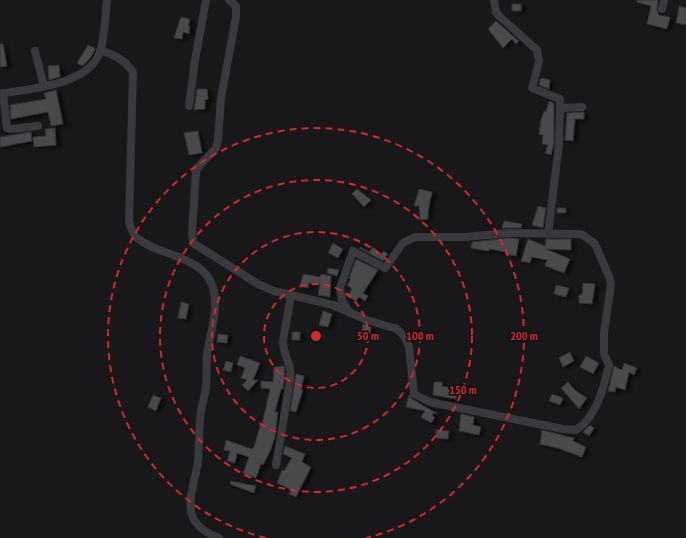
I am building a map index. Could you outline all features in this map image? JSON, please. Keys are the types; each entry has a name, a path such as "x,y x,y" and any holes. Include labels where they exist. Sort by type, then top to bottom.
{"street":[{"path":"38,126 11,129 7,128 2,94 68,80 82,73 93,64 100,50 107,0"},
{"path":"189,106 195,60 206,0"},
{"path":"230,0 234,2 236,6 236,17 221,98 218,140 216,148 200,164 196,171 192,233 193,243 258,284 274,292 317,300 350,313 397,330 405,337 409,347 413,391 418,397 430,402 495,416 576,430 588,420 602,388 607,372 609,362 604,354 604,333 611,284 595,244 588,238 578,234 505,233 465,237 415,237 408,239 403,243 385,268 353,251 340,288 342,300 350,313"},
{"path":"494,0 496,12 499,16 537,50 539,61 532,83 532,88 559,98 559,144 548,234"},
{"path":"662,9 664,0"},
{"path":"100,50 118,57 127,64 133,72 129,222 132,231 137,238 185,258 207,277 212,288 215,301 208,355 206,387 200,419 198,460 190,502 193,517 200,528 219,538"},
{"path":"35,51 44,86"},
{"path":"560,108 582,107"},
{"path":"276,465 285,421 291,368 283,348 283,341 291,295"}],"building":[{"path":"637,0 658,0 657,10 659,15 670,17 667,29 647,24 651,6 637,2"},
{"path":"512,4 521,4 521,11 512,11"},
{"path":"679,6 686,8 686,25 676,23"},
{"path":"181,17 190,19 188,26 190,26 189,34 183,32 182,39 174,38"},
{"path":"496,21 519,41 516,44 512,39 503,48 488,29"},
{"path":"0,44 3,44 7,66 0,67"},
{"path":"88,45 95,48 95,50 89,60 82,66 77,63"},
{"path":"59,65 60,77 49,80 48,66"},
{"path":"541,78 550,80 549,89 539,85"},
{"path":"197,89 207,89 208,99 205,100 205,109 194,110"},
{"path":"56,90 63,124 51,126 48,112 11,119 10,105 46,99 44,93"},
{"path":"549,101 554,103 554,144 551,155 545,153 548,145 542,144 543,135 539,134 541,120 544,111 546,112"},
{"path":"584,112 584,119 575,119 573,141 565,140 567,113"},
{"path":"55,128 56,145 34,147 33,137 46,136 45,129"},
{"path":"198,131 202,153 189,155 184,133"},
{"path":"31,132 32,141 0,147 0,137"},
{"path":"357,189 371,200 364,207 352,194"},
{"path":"419,189 432,192 428,219 420,220 419,206 414,206"},
{"path":"538,206 546,208 543,228 532,225"},
{"path":"557,208 566,208 566,213 557,213"},
{"path":"504,221 522,224 521,228 502,228"},
{"path":"509,238 519,239 516,256 496,250 489,249 489,251 471,248 472,242"},
{"path":"528,239 545,246 546,239 571,239 571,250 546,249 570,259 564,273 545,266 547,260 532,257 530,263 521,261"},
{"path":"333,243 343,249 338,258 328,253"},
{"path":"360,247 369,252 373,247 381,254 384,251 388,254 383,261 359,248"},
{"path":"356,259 378,270 363,293 368,296 365,301 359,297 356,301 347,296 352,289 347,285 351,279 349,278"},
{"path":"328,268 339,270 337,276 327,273"},
{"path":"303,274 320,277 321,274 331,276 330,297 318,295 320,284 309,283 308,288 300,286"},
{"path":"583,283 595,284 592,304 579,303 579,295 582,295"},
{"path":"556,285 569,288 566,297 554,294"},
{"path":"181,302 189,304 186,319 178,318"},
{"path":"323,311 332,314 328,327 319,325"},
{"path":"363,324 371,327 370,336 361,334"},
{"path":"292,332 300,332 300,340 292,340"},
{"path":"218,334 228,335 227,343 217,342"},
{"path":"570,352 574,361 563,367 559,358"},
{"path":"240,356 260,363 253,380 258,380 248,391 242,385 247,380 241,378 245,368 237,365"},
{"path":"586,356 599,363 593,374 580,367"},
{"path":"226,361 233,363 231,372 223,370"},
{"path":"624,363 637,368 634,375 629,372 625,390 616,387 615,392 608,391 614,366 622,370"},
{"path":"284,366 285,374 283,389 281,389 275,412 278,412 275,437 271,449 263,465 261,464 256,478 243,473 249,457 237,453 235,463 227,461 230,451 224,450 226,440 252,449 254,447 261,423 262,424 270,389 261,388 261,381 273,382 274,367"},
{"path":"296,374 304,376 301,390 303,390 296,412 290,411"},
{"path":"434,382 442,382 442,386 458,389 456,399 433,395"},
{"path":"568,382 576,391 587,398 579,409 561,388"},
{"path":"552,394 563,398 560,405 549,401"},
{"path":"153,395 161,398 156,411 148,407"},
{"path":"409,395 412,399 438,414 433,413 432,415 435,418 431,423 421,417 425,411 406,407"},
{"path":"461,414 474,417 473,425 481,427 479,435 459,431"},
{"path":"590,425 594,428 589,436 583,432"},
{"path":"436,430 449,431 448,439 436,438"},
{"path":"542,430 574,438 573,441 586,447 582,457 557,448 540,444"},
{"path":"285,446 305,454 302,462 311,467 296,497 289,494 291,490 277,483 282,470 284,471 292,458 283,454"},
{"path":"231,481 256,486 254,493 230,484"}]}
